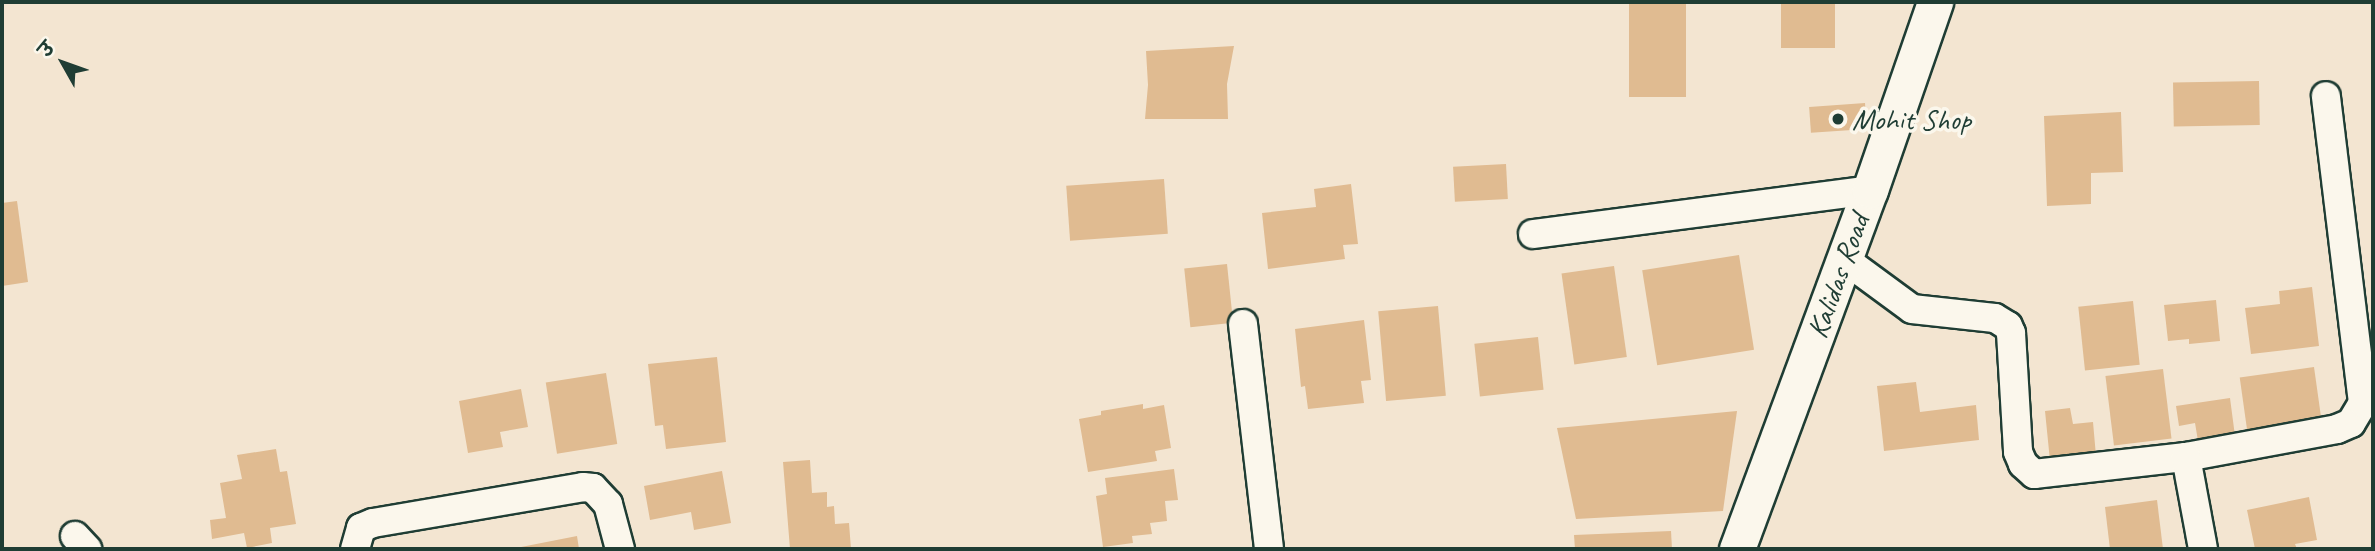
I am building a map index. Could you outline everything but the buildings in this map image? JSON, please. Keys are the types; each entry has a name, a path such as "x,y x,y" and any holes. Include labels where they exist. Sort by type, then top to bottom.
{"street":[{"name":"Kalidas Road","path":"1737,549 1870,190 1935,2"},
{"path":"1844,259 1912,309 1995,318 2008,326 2018,452 2023,464 2034,474 2186,457 2337,429 2351,423 2363,403 2326,96"},
{"path":"1532,234 1870,190"},
{"path":"1243,324 1269,549"},
{"path":"2186,457 2203,549"},
{"path":"355,549 361,528 373,523 583,487 593,488 604,495 620,549"}],"place":[{"name":"Mohit Shop","path":"1838,119"}]}
